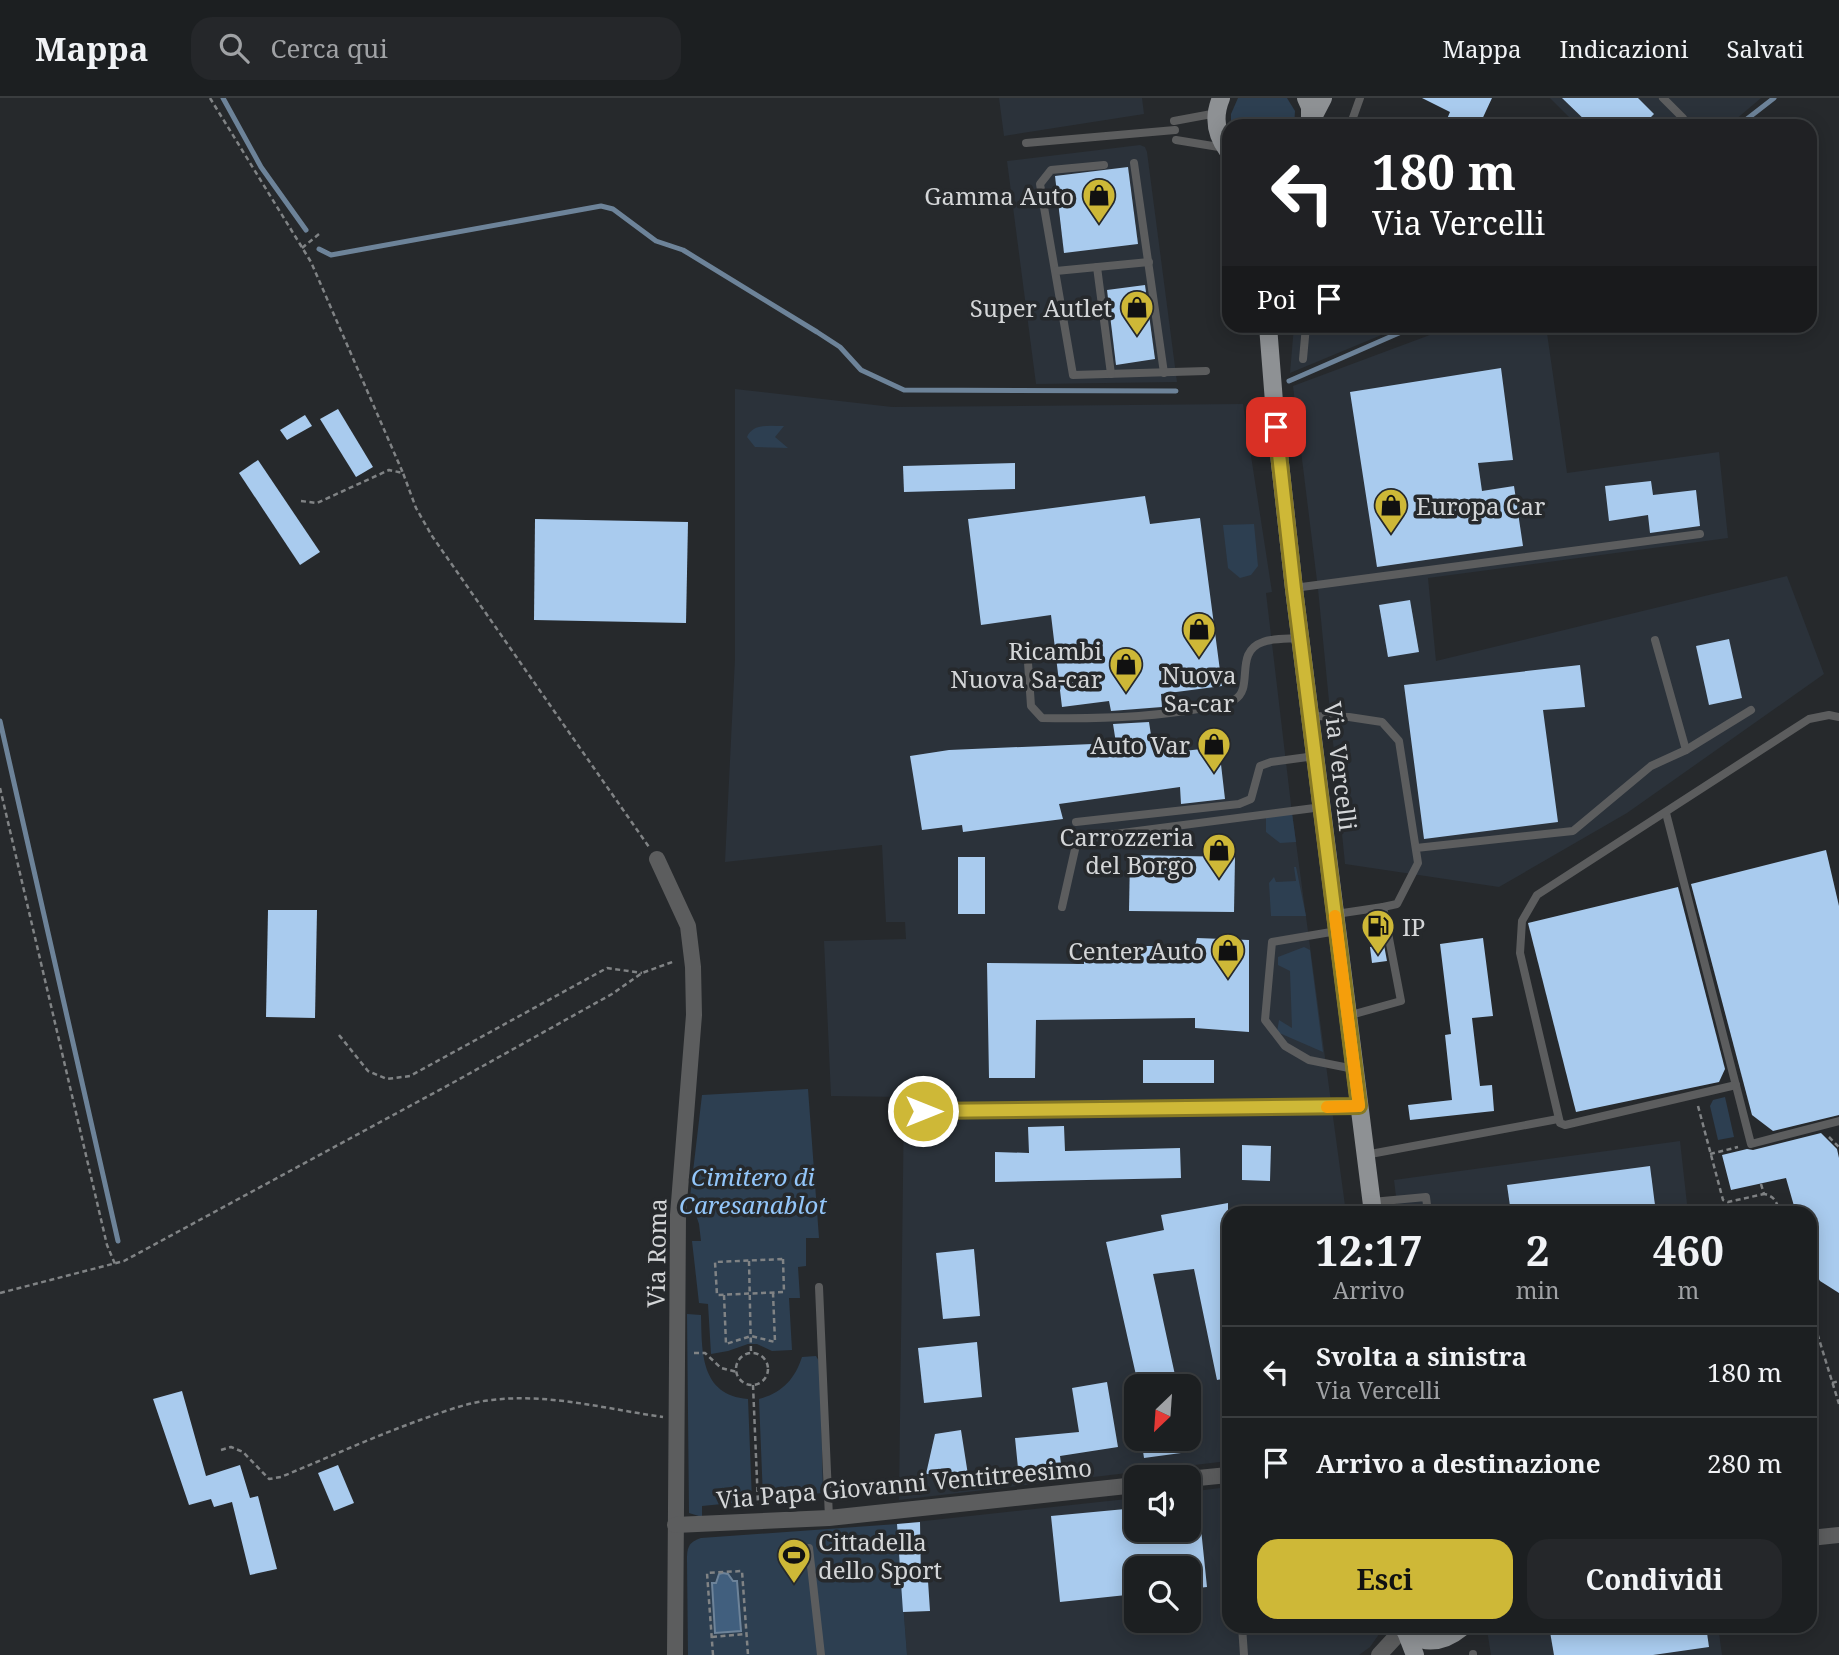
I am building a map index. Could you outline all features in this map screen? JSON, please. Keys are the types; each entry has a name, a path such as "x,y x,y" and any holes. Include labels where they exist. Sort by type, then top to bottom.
{"main road":[{"path":"1306,98 1310,119"},
{"path":"1313,119 1323,98"},
{"path":"1219,106 1216,124 1222,138"},
{"name":"Via Vercelli","path":"1269,333 1294,589 1373,1206"},
{"path":"1405,1633 1415,1655"},
{"path":"1409,1633 1428,1642 1440,1641 1455,1633"},
{"path":"1446,1655 1459,1633"}],"street":[{"name":"Via Roma","path":"657,859 688,926 692,954 694,1016 678,1214 675,1655"},
{"path":"1201,1478 1222,1476"},
{"name":"Via Papa Giovanni Ventitreesimo","path":"676,1525 830,1518 1124,1486"},
{"path":"1817,1537 1839,1535"},
{"path":"1379,1655 1399,1633"}],"lane":[{"path":"1352,119 1360,98"},
{"path":"1662,98 1683,118"},
{"path":"1026,143 1174,125 1219,106"},
{"path":"1176,141 1222,149"},
{"path":"1134,163 1164,373"},
{"path":"1104,164 1051,170 1040,184 1073,375 1206,371"},
{"path":"1056,271 1149,262"},
{"path":"1097,267 1111,374"},
{"path":"1303,359 1305,333"},
{"path":"1294,589 1700,534"},
{"path":"1027,648 1031,706 1042,718 1091,719 1168,715 1222,705 1237,699 1242,691 1247,658 1253,647 1263,641 1300,638"},
{"path":"1656,640 1686,750"},
{"path":"1416,848 1573,831 1651,766 1686,750 1751,710"},
{"path":"1735,1085 1565,1125 1558,1119 1520,953 1522,921 1537,895 1809,719 1829,715 1839,718"},
{"path":"1311,716 1349,717 1382,722 1399,741 1418,863 1397,904 1272,942 1265,1020 1285,1046 1309,1059 1354,1069"},
{"path":"1076,822 1239,804 1251,799 1260,766 1270,762 1315,756"},
{"path":"1062,907 1076,845 1091,837 1322,807"},
{"path":"1666,813 1751,1144 1839,1121"},
{"path":"1347,1016 1401,1001 1384,907"},
{"path":"923,1111 1359,1106"},
{"path":"1365,1155 1558,1119"},
{"path":"1378,1206 1426,1197 1428,1206"},
{"path":"819,1287 830,1518"},
{"path":"809,1548 821,1655"},
{"path":"1242,1633 1244,1655"}],"path":[{"path":"210,98 311,262 416,508 432,536 657,859"},
{"path":"302,248 319,234"},
{"path":"301,501 317,503 388,470 403,473"},
{"path":"0,788 107,1245 115,1264"},
{"path":"0,1293 124,1261 612,994 642,972 692,954"},
{"path":"339,1035 368,1071 387,1079 410,1076 607,968 642,972"},
{"path":"1696,1095 1723,1200 1728,1202 1765,1194 1771,1195 1778,1206"},
{"path":"1710,1154 1751,1144"},
{"path":"1761,1184 1765,1194"},
{"path":"783,1259 784,1292 773,1293 717,1295 715,1262 783,1259"},
{"path":"748,1261 751,1353"},
{"path":"724,1295 726,1344 751,1336 775,1342 773,1293"},
{"path":"1817,1333 1839,1404"},
{"path":"688,1353 705,1353 721,1368 737,1372"},
{"path":"751,1353 765,1359 768,1370 764,1380 753,1385 744,1383 737,1372 738,1361 751,1353"},
{"path":"1832,1383 1839,1381"},
{"path":"753,1385 759,1521"},
{"path":"221,1450 231,1447 243,1452 269,1479 281,1477 402,1427 490,1400 526,1398 570,1402 676,1419"},
{"path":"713,1655 706,1573 742,1571 748,1655"},
{"path":"712,1637 746,1634"}],"shaded area":[{"path":"999,98 1142,98 1144,114 1004,136"},
{"path":"1550,98 1761,98 1736,119 1571,119"},
{"path":"1140,145 1145,147 1147,152 1177,382 1036,384 1007,161"},
{"path":"1293,333 1386,333 1290,373"},
{"path":"1435,333 1547,333 1567,473 1719,452 1728,538 1428,578 1436,661 1787,576 1824,674 1627,813 1499,887 1345,864 1318,589 1293,386"},
{"path":"735,389 892,407 1243,404 1272,592 1266,593 1292,813 1345,1206 1222,1206 1222,1462 1194,1465 1124,1465 1124,1473 899,1500 904,1097 831,1096 824,941 906,939 905,922 886,922 882,845 725,862 735,659"},
{"path":"1680,1141 1687,1206 1397,1206 1394,1180"},
{"path":"1222,1488 1222,1633 1380,1633 1370,1647 1359,1655 907,1655 897,1524 1124,1499 1124,1542 1201,1542 1201,1490"},
{"path":"723,1573 737,1581 741,1631 715,1633 712,1583 716,1583 719,1574"},
{"path":"1487,1633 1719,1633 1722,1655 1491,1655"}],"green space":[{"path":"1238,98 1287,98 1295,111 1294,119 1231,119"},
{"path":"784,426 775,437 788,448 755,447 747,437 758,427"},
{"path":"1254,524 1258,566 1251,575 1240,578 1228,568 1223,525"},
{"path":"1292,813 1296,842 1280,843 1266,832 1266,817"},
{"path":"1294,867 1306,916 1271,916 1269,883 1274,877 1276,882 1296,881"},
{"path":"1304,947 1310,950 1323,1052 1277,1032 1279,1020 1292,1028 1290,971 1278,965 1278,957"},
{"name":"Cimitero di Caresanablot","path":"808,1089 819,1238 806,1238 806,1266 798,1267 800,1298 789,1298 792,1350 772,1351 757,1344 748,1344 711,1354 708,1304 699,1303 692,1241 701,1241 699,1224 690,1197 702,1095"},
{"path":"1725,1097 1734,1137 1718,1140 1710,1106 1713,1100"},
{"path":"687,1314 701,1315 704,1357 712,1380 732,1396 748,1399 752,1501 702,1506 702,1517 689,1513"},
{"path":"816,1356 820,1363 823,1493 763,1498 759,1399 781,1389 796,1372 802,1357"},
{"name":"Cittadella dello Sport","path":"897,1524 907,1655 688,1655 687,1555 688,1548 694,1541 701,1538"}],"building":[{"path":"1422,98 1492,98 1482,119 1447,119 1450,112"},
{"path":"1562,98 1638,98 1654,114 1649,119 1584,119"},
{"name":"Gamma Auto","path":"1128,167 1138,244 1064,253 1055,176"},
{"path":"1145,285 1155,359 1116,365 1107,290"},
{"path":"1501,368 1513,460 1478,463 1482,491 1514,486 1523,546 1377,567 1350,392"},
{"path":"338,409 373,467 356,477 320,419"},
{"path":"305,415 312,426 287,440 280,430"},
{"path":"258,460 320,552 300,565 239,473"},
{"path":"1015,463 1015,489 904,492 903,466"},
{"path":"1651,481 1653,495 1696,490 1700,526 1650,533 1648,515 1609,521 1605,486"},
{"path":"1145,496 1150,524 1200,518 1222,686 1161,694 1162,707 1111,711 1109,701 1062,707 1051,615 981,625 968,519"},
{"path":"535,519 688,522 686,623 534,620"},
{"path":"1410,600 1419,652 1388,657 1379,605"},
{"path":"1729,639 1742,698 1709,705 1696,646"},
{"path":"1580,665 1585,707 1543,710 1558,822 1424,839 1404,685"},
{"path":"1149,722 1153,748 1174,745 1175,752 1219,747 1225,799 1181,804 1180,787 1059,804 1063,819 963,832 962,825 922,830 910,756 949,750 1116,743 1113,724"},
{"path":"1826,850 1839,906 1839,1115 1773,1131 1752,1115 1691,884"},
{"path":"1130,855 1235,857 1234,912 1129,911"},
{"path":"958,857 985,857 985,914 958,914"},
{"path":"1678,887 1725,1069 1719,1082 1576,1112 1528,923"},
{"path":"268,910 317,910 315,1018 266,1017"},
{"path":"1197,938 1249,940 1249,1032 1195,1028 1195,1018 1036,1020 1035,1078 989,1078 987,963 1084,964 1084,946 1195,946"},
{"path":"1483,938 1493,1016 1472,1018 1480,1086 1492,1085 1494,1111 1410,1120 1408,1105 1452,1100 1445,1035 1451,1034 1440,944"},
{"path":"1384,945 1387,961 1372,963 1370,947"},
{"path":"1143,1060 1214,1060 1214,1083 1143,1083"},
{"path":"1064,1126 1065,1151 1180,1148 1181,1178 995,1182 995,1152 1029,1153 1028,1127"},
{"path":"1821,1133 1837,1149 1839,1293 1820,1281 1817,1276 1817,1206 1794,1206 1786,1178 1731,1190 1722,1155"},
{"path":"1242,1145 1271,1146 1270,1181 1242,1180"},
{"path":"1650,1166 1655,1206 1510,1206 1507,1185"},
{"path":"1228,1203 1228,1206 1222,1206 1222,1379 1217,1380 1194,1269 1153,1274 1175,1374 1136,1374 1106,1242 1164,1230 1161,1215"},
{"path":"974,1249 980,1316 943,1319 936,1253"},
{"path":"977,1342 982,1397 924,1403 918,1348"},
{"path":"1107,1382 1118,1447 1060,1456 1062,1473 1019,1478 1015,1438 1079,1432 1072,1388"},
{"path":"182,1391 206,1476 240,1465 250,1498 258,1496 277,1569 250,1575 232,1502 214,1507 211,1499 189,1505 153,1399"},
{"path":"961,1430 968,1475 926,1474 935,1434"},
{"path":"1143,1451 1181,1451 1181,1453 1144,1458"},
{"path":"338,1465 354,1503 334,1511 318,1473"},
{"path":"1124,1509 1124,1542 1201,1542 1201,1529 1207,1587 1201,1588 1201,1556 1124,1556 1124,1595 1060,1602 1051,1516"},
{"path":"920,1522 921,1582 928,1581 930,1611 903,1612 897,1524"},
{"path":"1550,1633 1707,1633 1709,1647 1653,1655 1554,1655"}],"waterway":[{"path":"223,98 261,167 306,230"},
{"path":"1747,119 1774,98"},
{"path":"319,249 331,255 601,206 613,209 656,241 683,250 817,332 840,347 861,370 904,390 1176,391"},
{"path":"1289,381 1399,333"},
{"path":"0,721 118,1241"}],"slow traffic":[{"path":"1327,1107 1359,1106 1335,916"}],"place":[{"name":"Gamma Auto","path":"1099,225"},
{"name":"Super Autlet","path":"1137,337"},
{"name":"Europa Car","path":"1391,535"},
{"name":"Nuova Sa-car","path":"1199,659"},
{"name":"Ricambi Nuova Sa-car","path":"1126,694"},
{"name":"Auto Var","path":"1214,774"},
{"name":"Carrozzeria del Borgo","path":"1219,880"},
{"name":"IP","path":"1378,956"},
{"name":"Center Auto","path":"1228,980"},
{"name":"Cittadella dello Sport","path":"794,1585"}],"route":[{"path":"923,1111 1359,1106 1276,427"}]}
